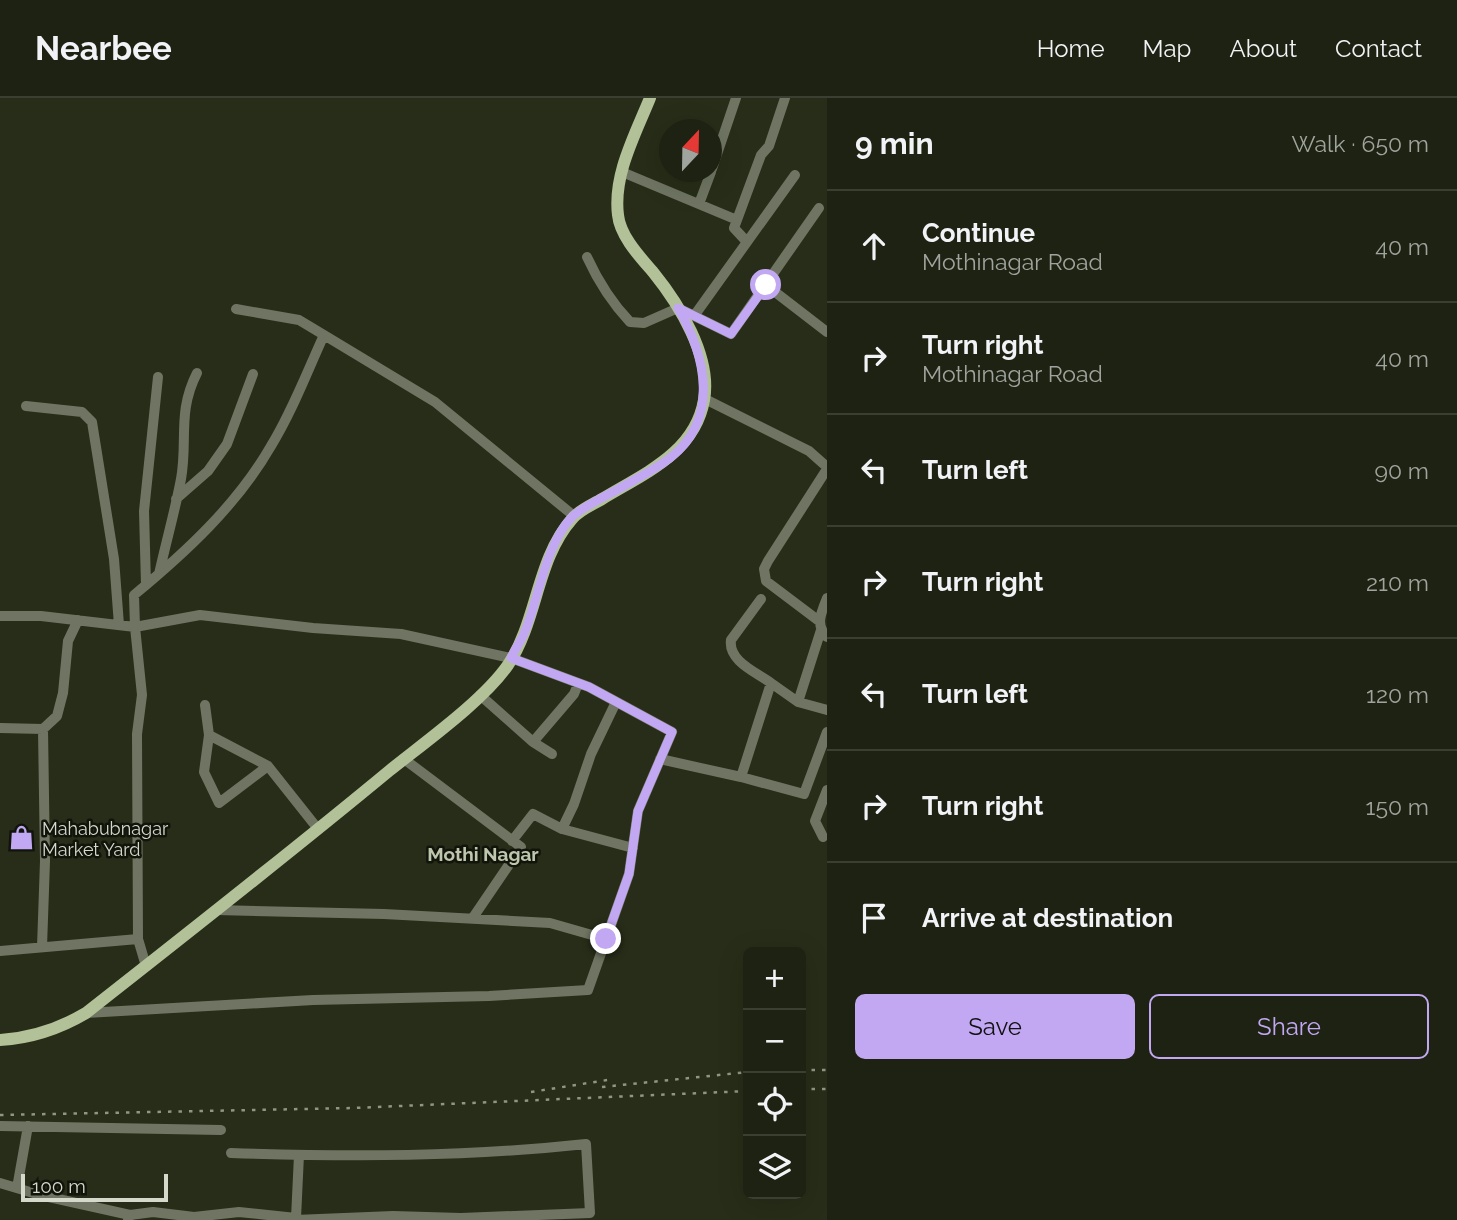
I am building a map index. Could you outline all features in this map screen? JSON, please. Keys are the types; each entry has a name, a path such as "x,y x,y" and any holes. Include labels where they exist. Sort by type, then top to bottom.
{"main road":[{"path":"0,1040 20,1039 62,1027 86,1013 318,829 480,695 511,658 524,634 559,537 574,516 671,458 694,431 705,399 703,370 691,329 669,292 632,246 618,218 619,187 627,153 650,98"}],"street":[{"path":"722,138 736,98"},
{"path":"747,242 734,228 761,155 769,146 785,98"},
{"path":"622,172 737,220"},
{"path":"694,316 796,175"},
{"path":"699,204 707,182"},
{"path":"587,257 598,280 629,322 644,323 678,308 731,334 819,208"},
{"path":"766,285 827,332"},
{"path":"236,309 299,320 435,402 574,516"},
{"path":"146,966 138,939 137,734 142,695 134,595 182,556 241,490 272,446 324,335"},
{"path":"159,574 181,476 183,415 197,373"},
{"path":"176,500 208,471 227,444 253,374"},
{"path":"146,585 144,510 158,377"},
{"path":"705,399 809,451 827,468 768,561 764,575 766,581 822,629"},
{"path":"26,406 82,412 92,422 114,559 119,625"},
{"path":"798,702 822,629 827,598"},
{"path":"761,599 731,640 730,647 736,658 798,702 827,710"},
{"path":"0,616 41,615 135,626 201,615 313,628 401,634 511,658 578,684 672,732 638,811 629,874 588,990 489,996 313,1000 86,1013"},
{"path":"0,728 43,729 57,716 63,693 68,641 78,620"},
{"path":"741,777 771,683"},
{"path":"533,743 574,694 578,684"},
{"path":"480,695 533,743 552,754"},
{"path":"562,829 574,804 591,754 616,702"},
{"path":"205,705 209,735 204,772 219,803 268,766"},
{"path":"42,947 45,861 43,729"},
{"path":"660,759 804,794 827,732"},
{"path":"209,735 268,766 318,829"},
{"path":"404,759 520,847 472,919"},
{"path":"823,837 815,821 827,790"},
{"path":"512,841 533,814 562,829 633,848"},
{"path":"216,910 384,914 551,923 606,939"},
{"path":"0,951 138,939"},
{"path":"0,1126 221,1130"},
{"path":"17,1188 28,1126"},
{"path":"0,1183 129,1218 153,1212 194,1217 239,1212 295,1219 591,1216 586,1144 505,1153 394,1157 231,1153"},
{"path":"295,1219 299,1156"}],"railway":[{"path":"806,1070 827,1070"},
{"path":"602,1087 743,1073"},
{"path":"531,1092 614,1079"},
{"path":"806,1089 827,1089"},
{"path":"0,1115 354,1108 743,1091"}],"place":[{"name":"Mahabubnagar Market Yard","path":"22,838"}],"district":[{"name":"Mothi Nagar","path":"483,854"}],"route":[{"path":"606,939 629,874 638,811 672,732 589,687 511,658 524,634 559,537 574,516 671,458 694,431 705,399 703,370 691,329 678,308 731,334 766,285"}]}
